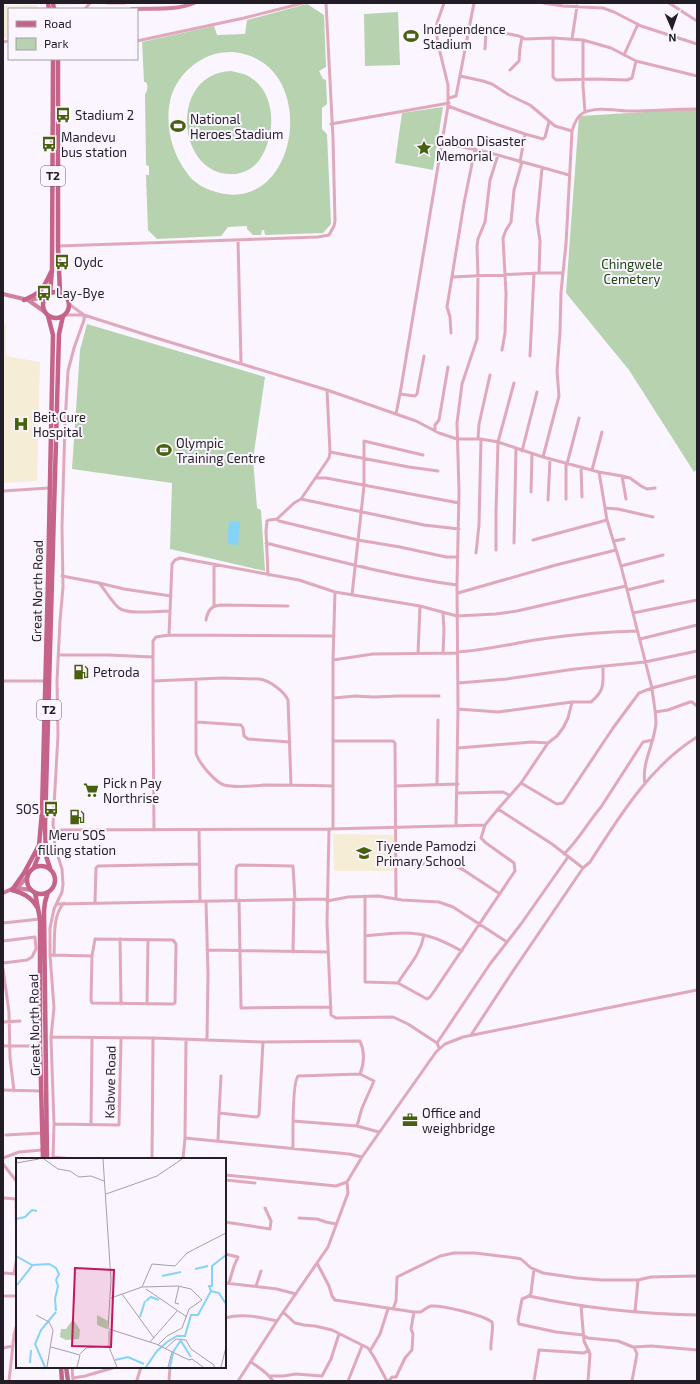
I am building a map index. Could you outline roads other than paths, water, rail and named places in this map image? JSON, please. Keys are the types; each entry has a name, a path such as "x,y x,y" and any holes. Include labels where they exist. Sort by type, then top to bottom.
{"main road":[{"name":"T2","path":"50,293 52,270 53,60"},
{"name":"T2","path":"58,60 58,246 60,292"},
{"path":"26,300 42,290 52,270"},
{"path":"46,297 50,293 60,292 66,297 69,304"},
{"name":"T2","path":"46,297 43,303 46,314"},
{"name":"T2","path":"64,316 68,311 69,304"},
{"path":"46,314 55,318 64,316"},
{"name":"Great North Road","path":"46,314 53,335 45,845 46,856 50,868"},
{"name":"Great North Road","path":"34,867 38,857 42,812 51,648 59,334 64,316"},
{"path":"39,845 21,878 13,889 24,893 33,901 39,911"},
{"path":"34,867 41,865 50,868"},
{"name":"T2","path":"28,876 29,872 34,867"},
{"name":"T2","path":"48,892 53,888 55,882 54,873 50,868"},
{"path":"28,876 28,883 33,891 41,894 48,892"},
{"name":"Great North Road","path":"33,891 40,919 42,1150 45,1158"},
{"name":"Great North Road","path":"45,1158 44,912 48,892"},
{"path":"61,1368 62,1381"},
{"path":"66,1368 68,1381"}],"street":[{"path":"107,3 125,3"},
{"path":"138,9 183,7 194,3"},
{"path":"138,41 244,18 303,3"},
{"path":"58,246 318,237 329,235 334,226 335,220 326,3"},
{"path":"396,414 449,105 448,85 436,30 444,3"},
{"path":"449,98 456,96 474,3"},
{"path":"544,3 563,6 603,8 650,30 697,44"},
{"path":"669,3 697,21"},
{"path":"572,39 577,6"},
{"path":"624,55 638,24"},
{"path":"468,32 509,34 525,39 553,38 583,40 611,48 636,61 697,76"},
{"path":"485,49 486,33"},
{"path":"510,70 518,61 522,37"},
{"path":"553,38 553,77 556,80 630,80 632,78 636,61"},
{"path":"583,40 585,112"},
{"path":"460,76 492,84 530,106 555,126 572,131"},
{"path":"331,124 449,105 525,134 543,139 549,122"},
{"path":"543,457 559,396 557,371 561,292 566,244 572,131 577,119 585,112 605,108 633,111 697,109"},
{"path":"502,350 505,333 506,275 503,238 511,222 514,190 521,162 525,134"},
{"path":"443,144 475,149 569,175"},
{"path":"451,333 450,317 447,307 464,204 475,149"},
{"path":"456,825 458,793 458,411 462,384 477,339 478,239 486,218 490,180 498,155"},
{"path":"539,273 540,241 537,221 542,168"},
{"path":"238,240 241,363"},
{"path":"452,278 534,273 563,273"},
{"path":"530,356 534,273"},
{"path":"3,294 26,300 46,314"},
{"path":"26,300 46,297"},
{"path":"69,304 84,315 153,338 241,363 327,390 416,421 435,431 457,439 480,439 498,442 550,459 599,472 630,478 640,486 647,489 655,488"},
{"path":"64,316 84,315"},
{"path":"45,1158 53,1158 54,1124 51,1037 54,1008 50,955 50,928 54,909 62,892 63,877 55,847 54,830 58,736 59,648 63,588 62,527 65,430 68,371 84,320 84,315"},
{"path":"400,394 415,396 417,394 424,356"},
{"path":"435,431 435,425 439,420 448,367"},
{"path":"476,553 479,525 479,424 490,375"},
{"path":"496,550 498,442 514,383"},
{"path":"277,519 294,503 301,499 329,458 327,390"},
{"path":"522,451 537,392"},
{"path":"566,499 567,463 579,418"},
{"path":"592,470 602,432"},
{"path":"352,595 364,486 364,441 423,455"},
{"path":"514,543 516,449"},
{"path":"330,452 410,467 438,470"},
{"path":"531,492 532,454"},
{"path":"548,500 550,459"},
{"path":"581,467 582,497"},
{"path":"599,472 607,520 621,566 652,688 656,722 653,740 643,774 645,784"},
{"path":"622,476 626,499"},
{"path":"316,478 326,478 459,503"},
{"path":"3,491 50,488"},
{"path":"301,499 424,525 459,529"},
{"path":"605,508 618,509 653,517"},
{"path":"268,575 266,543 267,521 277,519 279,521 358,540 446,557 458,556"},
{"path":"533,540 607,520"},
{"path":"614,541 624,539"},
{"path":"266,543 355,566 457,585"},
{"path":"458,593 556,565 616,550"},
{"path":"621,566 663,555"},
{"path":"169,635 172,564 175,560 184,558 299,580 335,592 420,606 457,616 496,614 517,611 626,586"},
{"path":"214,564 214,606"},
{"path":"62,576 124,589 171,596"},
{"path":"627,590 663,581"},
{"path":"100,583 120,609 130,612 170,611"},
{"path":"333,828 332,741 335,592"},
{"path":"633,613 697,600"},
{"path":"206,620 208,612 214,606 288,606"},
{"path":"418,653 420,606"},
{"path":"443,612 443,653"},
{"path":"640,639 697,625"},
{"path":"333,660 365,654 458,653 532,640 580,634 637,631"},
{"path":"154,829 154,639 158,636 169,635 333,636"},
{"path":"51,648 59,648"},
{"path":"458,683 507,679 575,669 645,662 697,651"},
{"path":"59,655 153,657"},
{"path":"458,709 498,712 572,702 590,702 598,695 603,687 603,667"},
{"path":"521,782 557,804 563,803 639,693 697,676"},
{"path":"153,681 223,678 262,679 276,687 287,696 288,700 291,785"},
{"path":"196,680 197,756 215,779 220,783 231,786 332,786"},
{"path":"3,681 58,682"},
{"path":"334,698 355,696 439,696"},
{"path":"365,896 365,982 398,983 424,998 428,998 462,952 516,871 514,863 482,841 481,838 485,825 521,782 548,743 557,736 563,728 568,718 572,702"},
{"path":"655,712 673,709 690,702 697,706"},
{"path":"437,784 438,720"},
{"path":"197,722 240,724 243,726 244,736 248,740 290,742"},
{"path":"472,1035 509,977 583,868 590,862 620,816 645,784 674,754 697,737"},
{"path":"437,1043 490,964 521,924 592,816 601,807 643,742 653,740"},
{"path":"332,741 394,741 396,744 396,899"},
{"path":"458,748 531,742 548,743"},
{"path":"395,786 458,784"},
{"path":"458,793 503,792 510,795"},
{"path":"498,809 552,844 583,868"},
{"path":"54,830 328,829 396,826 485,825"},
{"path":"328,829 327,900 331,1015 336,1018 393,1017 408,1024 437,1043 439,1048"},
{"path":"199,830 200,901"},
{"path":"95,902 96,868 98,866 200,864"},
{"path":"396,864 450,864 462,869 500,894"},
{"path":"293,952 293,866 237,866 241,951 241,1008 331,1007"},
{"path":"13,889 28,876"},
{"path":"3,893 20,888 33,891"},
{"path":"56,904 95,902 327,900 348,897 378,896 443,903 453,907 507,942"},
{"path":"206,901 207,1040"},
{"path":"54,955 55,926 59,911 64,903"},
{"path":"3,923 40,919"},
{"path":"365,936 382,934 424,935 440,940 462,952"},
{"path":"398,983 416,958 421,948 424,935"},
{"path":"3,941 35,937 36,949 32,957 27,960 3,963"},
{"path":"95,939 120,939 173,940 176,944 175,1003 94,1004 92,1002 92,956 95,939"},
{"path":"120,939 121,1004"},
{"path":"147,1004 148,940"},
{"path":"207,950 328,952"},
{"path":"50,955 92,956"},
{"path":"3,969 9,1021 14,1090"},
{"path":"238,1381 328,1247 348,1193 347,1182 362,1157 439,1048 455,1039 472,1035 697,990"},
{"path":"3,1022 20,1021"},
{"path":"51,1037 92,1039 152,1038 263,1042 360,1042 363,1053 363,1062 360,1074"},
{"path":"152,1038 152,1158"},
{"path":"54,1124 91,1125 92,1039"},
{"name":"Kabwe Road","path":"91,1125 119,1125 121,1039"},
{"path":"183,1158 185,1138 186,1040"},
{"path":"219,1113 259,1116 263,1042"},
{"path":"3,1046 40,1046"},
{"path":"293,1148 296,1077 360,1074 374,1081 362,1108 357,1126"},
{"path":"218,1141 222,1076"},
{"path":"3,1090 41,1091"},
{"path":"293,1121 357,1126 380,1132"},
{"path":"6,1135 42,1133"},
{"path":"185,1138 349,1154 362,1157"},
{"path":"3,1158 19,1152 42,1150"},
{"path":"3,1164 16,1181"},
{"path":"226,1175 336,1186 347,1182"},
{"path":"246,1177 246,1182"},
{"path":"226,1180 256,1183"},
{"path":"3,1198 16,1199 15,1274 3,1273"},
{"path":"226,1222 270,1229 271,1221 265,1208"},
{"path":"299,1218 317,1219 336,1224"},
{"path":"393,1309 396,1301 397,1277 440,1256 454,1253 516,1258 524,1261 534,1269 550,1275 577,1278 638,1280 651,1277 697,1276"},
{"path":"226,1254 238,1257 227,1283 290,1291 296,1294"},
{"path":"317,1263 335,1300 414,1312 420,1312 427,1308 436,1306 471,1312 492,1322 490,1343 491,1349"},
{"path":"529,1296 534,1278 534,1269"},
{"path":"256,1286 261,1271"},
{"path":"635,1312 638,1280"},
{"path":"3,1296 16,1296"},
{"path":"697,1315 635,1312 581,1306 529,1296 522,1298 518,1320 518,1323 556,1332 583,1335 588,1338 618,1341 634,1347 652,1346 697,1350"},
{"path":"581,1306 584,1341 589,1350 590,1361 588,1381"},
{"path":"370,1350 380,1334 388,1309"},
{"path":"284,1312 294,1323 320,1327 339,1334 370,1350 388,1381 392,1377 396,1378 405,1358 412,1350 411,1329 414,1312"},
{"path":"226,1318 233,1316 251,1316 277,1321"},
{"path":"9,1381 16,1330"},
{"path":"270,1376 296,1374 322,1376 331,1358 339,1334"},
{"path":"3,1348 13,1346"},
{"path":"348,1381 362,1346"},
{"path":"632,1381 637,1354 634,1347"},
{"path":"534,1381 538,1353 540,1350 584,1353 589,1350"},
{"path":"251,1362 270,1376 273,1381"},
{"path":"66,1368 72,1368 73,1379 113,1368"},
{"path":"137,1380 141,1368"},
{"path":"169,1381 170,1368"}],"water":[{"path":"229,521 240,522 238,545 227,544"}],"place":[{"name":"Independence Stadium","path":"411,36"},
{"name":"Stadium 2","path":"63,115"},
{"name":"National Heroes Stadium","path":"178,126"},
{"name":"Mandevu bus station","path":"49,144"},
{"name":"Gabon Disaster Memorial","path":"424,148"},
{"name":"Oydc","path":"62,262"},
{"name":"Lay-Bye","path":"44,293"},
{"name":"Beit Cure Hospital","path":"21,424"},
{"name":"Olympic Training Centre","path":"164,450"},
{"name":"Petroda","path":"81,672"},
{"name":"Pick n Pay Northrise","path":"91,790"},
{"name":"SOS","path":"51,809"},
{"name":"Meru SOS filling station","path":"77,817"},
{"name":"Tiyende Pamodzi Primary School","path":"364,853"},
{"name":"Office and weighbridge","path":"410,1120"}],"park label":[{"name":"Chingwele Cemetery","path":"632,272"}]}
